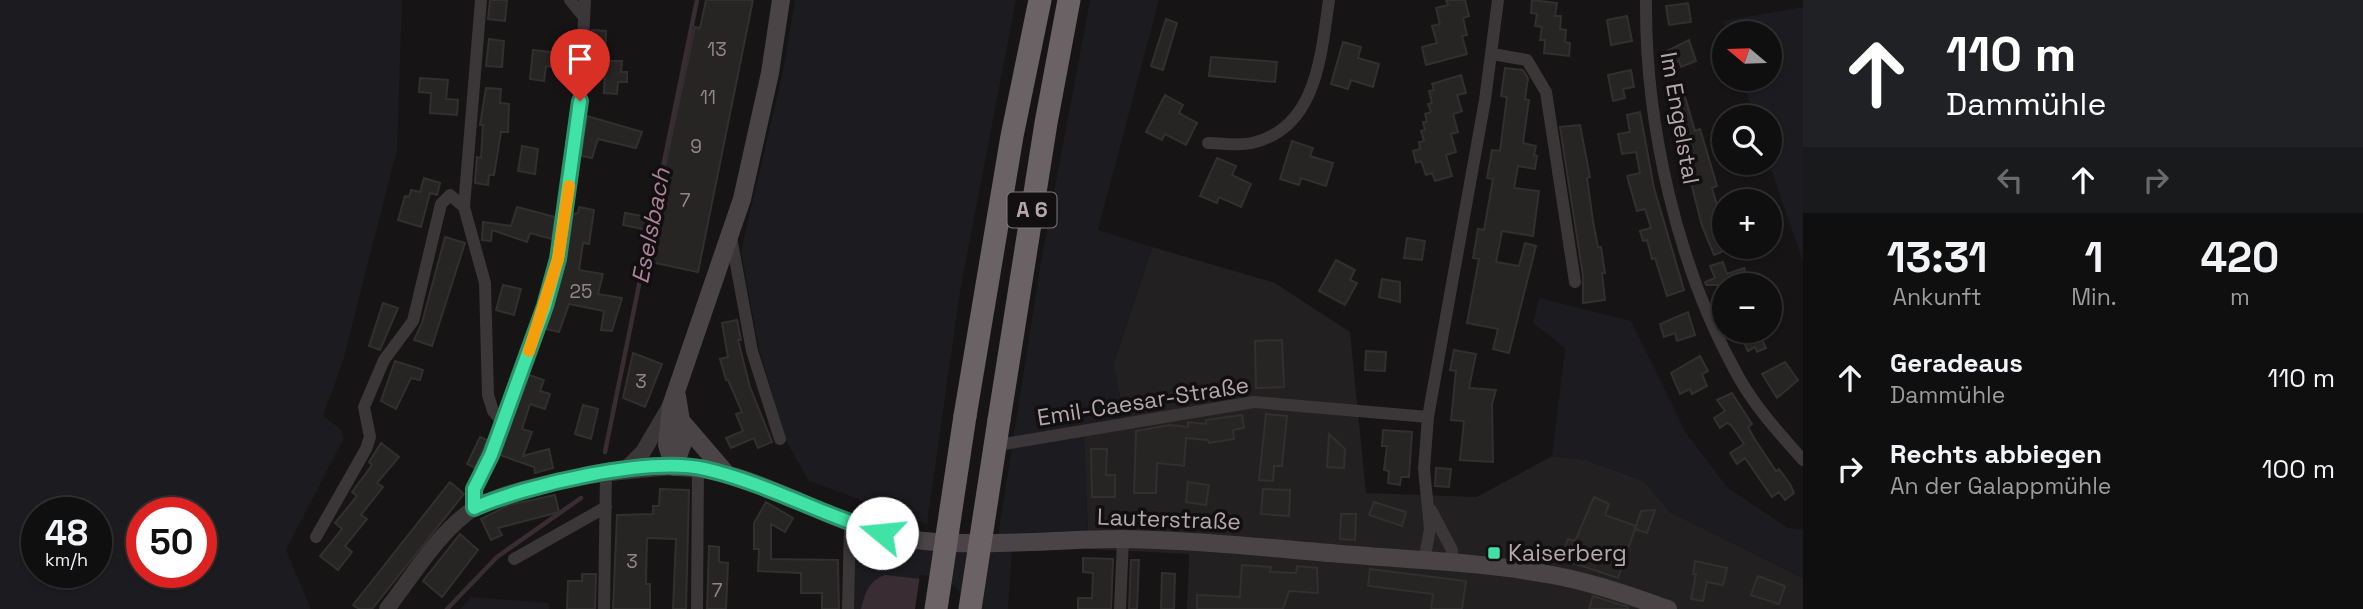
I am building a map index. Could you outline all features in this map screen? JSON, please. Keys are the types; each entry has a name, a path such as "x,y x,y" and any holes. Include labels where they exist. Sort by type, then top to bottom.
{"highway":[{"name":"A 6","path":"936,609 1012,136 1040,0"},
{"name":"A 6","path":"970,609 1045,123 1069,0"}],"main road":[{"path":"674,467 667,439 675,393 731,237 764,99 781,0"},
{"path":"674,467 684,447 675,393"},
{"path":"682,423 696,442 729,475"},
{"name":"Lauterstraße","path":"674,467 698,468 729,475 849,523 898,537 934,542 1123,539 1424,561 1555,575 1668,609"}],"street":[{"path":"481,0 464,207 485,283 488,395 493,411 503,423"},
{"path":"570,0 584,17"},
{"path":"474,508 473,492 503,423 545,306 558,259 580,101 585,0"},
{"path":"1208,143 1249,144 1275,135 1298,114 1310,96 1317,71 1329,0"},
{"path":"1424,561 1430,529 1424,469 1428,417 1492,54 1498,0"},
{"name":"Im Engelstal","path":"1646,0 1646,53 1662,158 1699,290 1739,378 1765,417 1803,460"},
{"path":"1492,54 1527,60 1546,92 1575,282"},
{"path":"316,537 366,449 370,437 364,407 384,360 413,321 441,204 450,195 464,207"},
{"path":"731,237 752,351 780,439"},
{"path":"625,470 643,452 675,393"},
{"name":"Emil-Caesar-Straße","path":"990,446 1254,402 1428,417"},
{"path":"387,609 444,536 474,508 519,491 625,470 674,467"},
{"path":"697,609 698,468"},
{"path":"604,609 606,474"},
{"path":"1428,503 1452,550 1451,564"},
{"path":"514,559 606,507"},
{"path":"848,609 849,523"},
{"path":"1120,609 1123,539"}],"shaded area":[{"path":"0,0 402,0 397,150 343,361 323,416 341,429 344,438 286,550 311,609 0,609"},
{"path":"795,0 1016,0 960,292 927,524 809,481 786,441 759,349 741,251 783,71"},
{"path":"1090,0 1159,0 1098,230 1152,247 1113,365 1126,423 1084,433 1088,535 998,536 1041,261"},
{"path":"1803,7 1803,262 1782,201 1782,189 1778,189 1773,175 1782,175 1782,105 1750,105 1746,91 1782,91 1782,21 1723,21"},
{"path":"1152,247 1275,283 1350,332 1366,493 1477,497 1552,456 1586,460 1644,481 1670,512 1803,578 1803,609 1187,609 1189,554 1089,549 1083,433 1126,423 1113,365"},
{"path":"1539,298 1631,321 1686,433 1728,488 1788,528 1803,530 1803,578 1670,512 1644,481 1586,460 1552,456 1565,348 1533,323"},
{"path":"852,536 920,549 1012,549 1008,609 853,609"},
{"path":"885,575 940,581 957,609 861,609 871,584"},
{"path":"471,597 549,603 549,609 460,609"}],"pier":[{"path":"920,575 941,577 955,586 962,595 960,609 915,609"}],"building":[{"path":"490,0 507,0 505,21 488,19"},
{"path":"706,0 753,0 698,272 646,261 652,231 623,225 625,213 654,218 695,27 700,28"},
{"path":"1446,0 1465,0 1469,16 1463,18 1467,35 1462,36 1467,54 1426,65 1422,47 1437,43 1432,26 1440,24 1436,8 1448,5"},
{"path":"1532,0 1557,3 1555,16 1561,16 1560,29 1566,30 1565,42 1570,43 1569,56 1544,53 1545,40 1540,40 1542,27 1535,26 1537,14 1531,13"},
{"path":"1688,3 1691,22 1669,25 1666,6"},
{"path":"1627,16 1632,41 1611,45 1607,20"},
{"path":"1166,19 1177,23 1163,70 1151,66"},
{"path":"592,30 606,31 605,57 591,56"},
{"path":"489,39 504,41 502,67 486,66"},
{"path":"1689,40 1696,61 1681,67 1679,61 1669,65 1665,52"},
{"path":"1343,42 1361,47 1358,58 1379,64 1373,87 1351,80 1348,89 1331,84"},
{"path":"533,50 560,53 559,68 546,66 544,81 530,79"},
{"path":"1211,57 1277,62 1275,82 1209,76"},
{"path":"605,61 622,61 621,72 627,72 627,82 618,82 617,94 604,93"},
{"path":"1505,68 1523,70 1528,78 1525,99 1529,100 1523,143 1536,146 1534,155 1537,156 1535,169 1518,166 1514,188 1539,191 1533,236 1502,231 1496,262 1519,266 1525,243 1536,246 1509,353 1493,349 1498,329 1467,323 1479,259 1473,258 1478,229 1484,230 1493,179 1487,178 1492,150 1500,151 1507,97 1501,96"},
{"path":"1631,70 1634,87 1623,89 1625,98 1613,101 1608,75"},
{"path":"1461,75 1466,93 1457,95 1462,111 1453,114 1458,132 1451,134 1456,152 1446,155 1452,176 1435,181 1432,173 1426,175 1421,161 1416,163 1413,151 1420,149 1419,142 1424,141 1421,131 1425,130 1423,122 1427,122 1425,114 1431,112 1428,104 1432,103 1429,91 1434,90 1432,84"},
{"path":"420,78 448,80 446,99 458,100 457,115 430,113 431,93 419,92"},
{"path":"1681,83 1695,131 1700,129 1717,186 1712,188 1712,250 1702,226 1690,179 1694,177 1682,146 1686,145 1669,101 1667,87"},
{"path":"486,88 501,89 500,103 509,104 508,132 501,132 494,175 489,175 488,185 475,183 477,157 481,158 483,125 480,125"},
{"path":"1165,95 1183,105 1179,113 1197,123 1186,145 1165,134 1162,140 1146,132"},
{"path":"1640,112 1654,188 1684,290 1667,296 1655,258 1652,259 1647,240 1643,241 1640,231 1651,228 1645,209 1637,211 1627,176 1640,173 1636,152 1622,154 1618,134 1630,132 1627,115"},
{"path":"587,116 642,132 636,148 598,139 592,158 581,156"},
{"path":"1580,125 1590,177 1587,178 1593,221 1605,273 1602,273 1605,300 1583,303 1583,276 1560,127"},
{"path":"1292,141 1313,148 1310,156 1333,163 1326,186 1301,178 1299,185 1280,179"},
{"path":"522,146 538,149 535,174 518,171"},
{"path":"1217,158 1236,166 1232,175 1251,184 1241,207 1219,197 1217,203 1200,196"},
{"path":"424,178 440,183 437,195 430,193 421,227 398,220 405,196 409,197 411,190 420,192"},
{"path":"517,207 555,217 552,239 530,233 527,242 492,230 491,241 482,240 483,222 511,226"},
{"path":"579,207 594,210 589,244 583,243 579,270 603,274 598,294 622,298 612,331 601,330 604,311 569,304 559,332 546,329 566,261 573,214 578,213"},
{"path":"445,237 465,243 432,346 414,340 422,323"},
{"path":"1407,238 1425,241 1422,260 1404,258"},
{"path":"1336,260 1355,270 1350,280 1357,283 1345,305 1319,291"},
{"path":"1723,262 1727,273 1713,273 1710,266"},
{"path":"1744,268 1746,273 1730,273"},
{"path":"1382,279 1400,282 1400,302 1379,297"},
{"path":"503,285 521,289 514,315 496,310"},
{"path":"383,303 398,308 380,350 369,346"},
{"path":"1688,312 1695,335 1677,341 1675,333 1664,337 1660,324"},
{"path":"737,320 741,340 738,340 750,387 772,442 758,448 754,438 731,448 726,438 743,431 736,414 742,412 726,380 720,359 728,357 722,323"},
{"path":"1282,340 1284,387 1256,388 1255,341"},
{"path":"1744,343 1764,343 1766,348 1757,352 1755,347 1748,351"},
{"path":"1454,350 1476,354 1469,388 1496,390 1492,404 1493,462 1460,460 1464,421 1451,420 1456,371 1450,370"},
{"path":"1366,351 1386,352 1385,371 1365,370"},
{"path":"633,353 662,364 645,407 623,398"},
{"path":"1700,356 1708,371 1702,374 1707,386 1692,394 1690,389 1680,394 1671,373"},
{"path":"395,361 423,370 420,380 411,378 396,409 381,401"},
{"path":"1785,362 1798,380 1777,398 1762,374"},
{"path":"529,375 544,380 540,391 550,394 545,409 530,404 522,429 532,432 523,456 549,449 553,468 535,473 534,467 500,455"},
{"path":"1732,393 1752,424 1748,427 1754,438 1776,471 1779,469 1790,484 1794,493 1785,500 1779,492 1772,497 1745,458 1737,464 1730,453 1744,444 1731,425 1727,423 1720,428 1714,418 1725,411 1717,400"},
{"path":"583,405 598,409 591,439 575,434"},
{"path":"1266,414 1287,416 1282,466 1274,466 1273,481 1259,480"},
{"path":"1242,415 1244,428 1233,430 1234,439 1209,443 1208,440 1186,438 1184,466 1157,463 1156,493 1134,493 1136,431 1170,425 1188,427 1188,422 1206,424 1206,420"},
{"path":"1383,430 1412,432 1409,477 1401,477 1400,485 1388,483 1389,471 1384,470 1387,446 1382,446"},
{"path":"1329,434 1345,449 1344,468 1327,467"},
{"path":"480,437 487,440 475,468 467,464"},
{"path":"381,443 399,457 377,483 383,487 361,515 367,519 345,546 352,552 338,570 320,556 342,529 335,523 357,496 352,492 372,465 369,462"},
{"path":"1091,449 1107,449 1106,475 1115,475 1115,497 1092,497"},
{"path":"1436,468 1451,469 1449,487 1435,486"},
{"path":"450,482 464,494 372,609 359,609 353,605"},
{"path":"1188,482 1209,485 1206,505 1186,502"},
{"path":"660,489 689,490 686,609 673,609 676,539 647,538 646,584 650,584 650,609 613,609 617,515 653,514 653,506 659,506"},
{"path":"1263,489 1290,490 1289,516 1261,514"},
{"path":"555,495 559,512 498,528 502,535 491,540 481,519 509,505"},
{"path":"1594,497 1609,504 1605,515 1636,526 1618,578 1561,559 1568,539 1575,541"},
{"path":"766,502 793,518 785,532 771,524 771,559 838,560 839,609 822,609 822,593 801,593 801,573 758,571 759,549 754,549 754,523"},
{"path":"1374,502 1406,512 1402,526 1369,515"},
{"path":"1655,510 1647,533 1635,529 1641,511"},
{"path":"1341,514 1356,514 1355,540 1340,539"},
{"path":"460,534 478,550 442,597 423,581"},
{"path":"709,546 719,547 719,562 728,563 726,609 707,609"},
{"path":"1083,558 1113,559 1111,609 1078,609 1078,598 1092,598 1093,573 1083,572"},
{"path":"1131,560 1139,560 1137,609 1129,609"},
{"path":"1695,561 1727,568 1723,585 1707,582 1703,601 1691,599 1696,574 1693,574"},
{"path":"1242,565 1271,567 1270,572 1296,573 1297,566 1317,568 1318,593 1289,591 1283,609 1197,609 1197,595 1240,597"},
{"path":"1370,569 1466,581 1462,609 1431,609 1433,594 1368,586"},
{"path":"1162,573 1175,574 1174,609 1161,609"},
{"path":"582,574 596,574 595,609 567,609 568,581 582,581"},
{"path":"1758,576 1785,586 1779,604 1751,595"},
{"path":"1593,596 1628,607 1628,609 1589,609"}],"waterway":[{"name":"Eselsbach","path":"605,452 697,0"},
{"name":"Eselsbach","path":"447,609 497,557 581,498"}],"slow traffic":[{"path":"529,351 558,259 569,186"}],"place":[{"name":"Kaiserberg","path":"1494,553"}],"route":[{"path":"580,101 558,259 545,306 491,455 474,489 474,508 519,491 625,470 686,467 729,475 849,523 882,533"}]}
